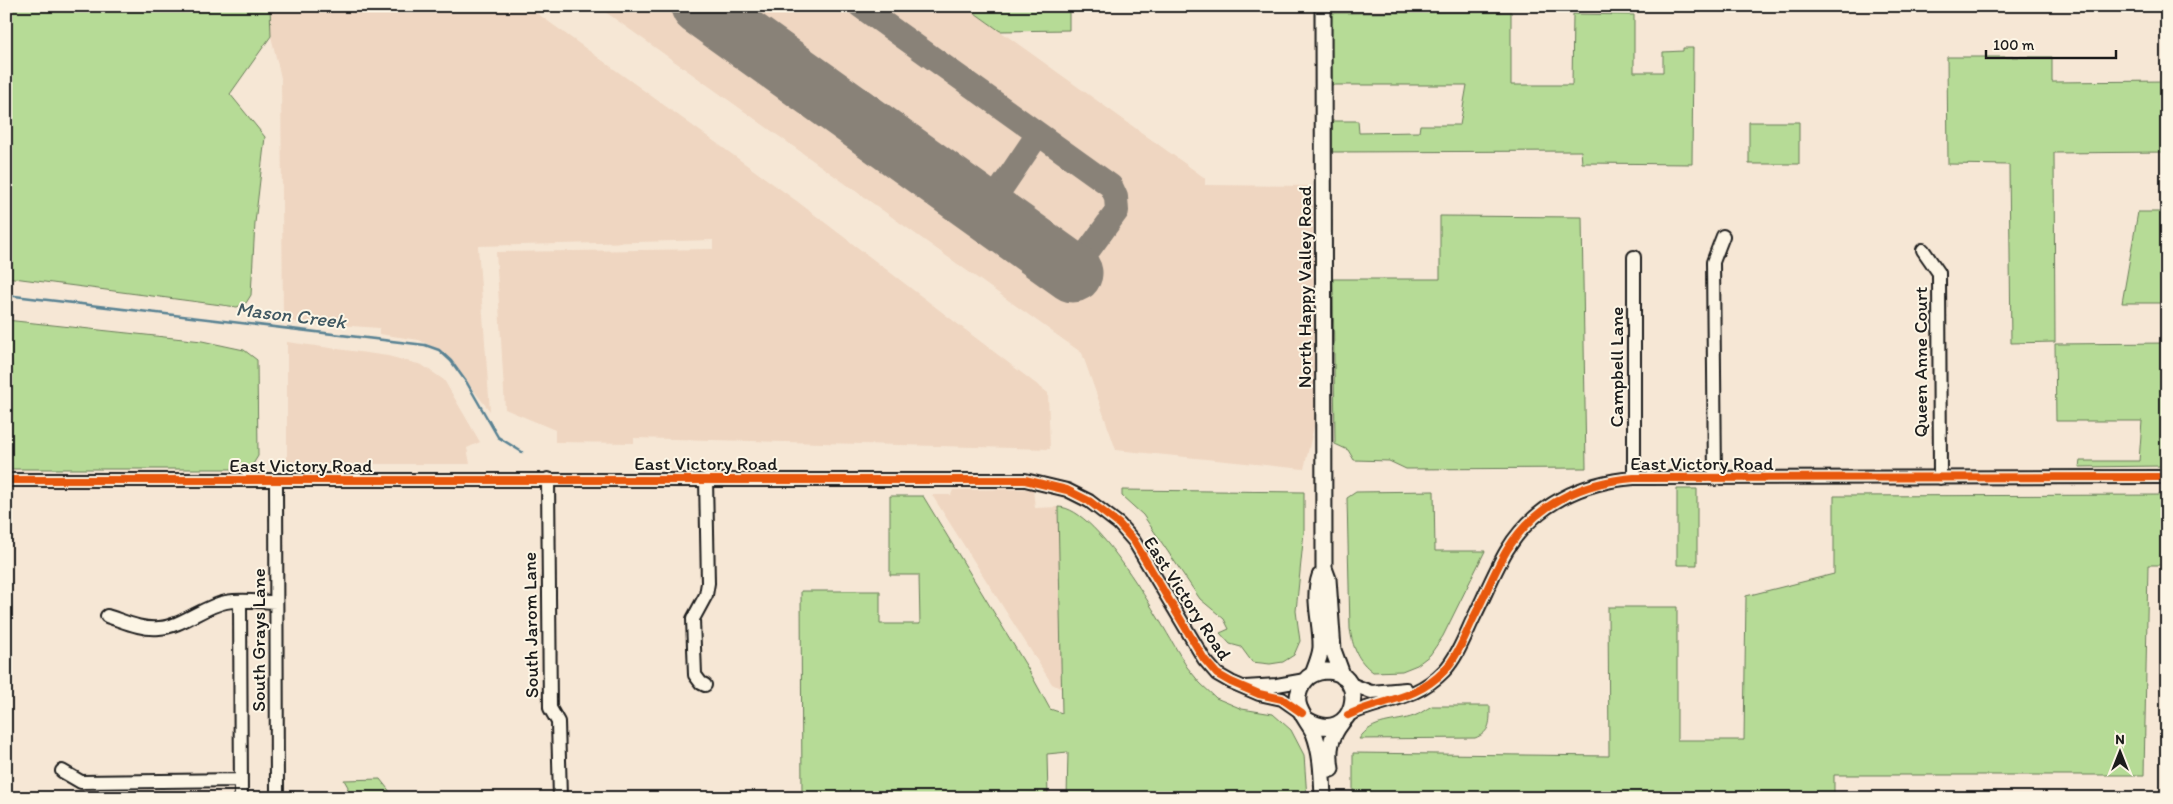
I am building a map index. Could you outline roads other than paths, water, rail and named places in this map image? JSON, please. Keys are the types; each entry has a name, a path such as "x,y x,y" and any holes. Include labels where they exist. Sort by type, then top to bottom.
{"main road":[{"name":"North Happy Valley Road","path":"1323,6 1324,568 1328,579 1333,650 1346,680"},
{"name":"North Happy Valley Road","path":"1309,677 1319,660 1321,647 1318,593 1319,579 1324,568"},
{"path":"1323,798 1319,748 1298,696 1309,677 1330,671 1346,680 1354,697 1352,707 1335,731 1329,746 1332,798"},
{"path":"1305,716 1324,726 1333,726 1345,718"}],"street":[{"path":"1715,479 1713,262 1723,236"},
{"name":"Queen Anne Court","path":"1923,250 1939,273 1940,478"},
{"name":"Campbell Lane","path":"1634,257 1634,478"},
{"name":"East Victory Road","path":"1345,718 1372,705 1412,694 1445,670 1458,651 1507,550 1535,517 1556,501 1572,492 1613,480 1634,478 2167,477"},
{"name":"South Jarom Lane","path":"548,479 550,708 558,722 560,798"},
{"path":"705,685 701,684 695,675 693,619 706,595 708,583 706,479"},
{"name":"East Victory Road","path":"6,480 1025,480 1067,490 1089,500 1109,516 1134,541 1204,659 1217,674 1259,694 1282,698 1305,716"},
{"name":"South Grays Lane","path":"276,481 277,798"},
{"path":"107,616 138,626 159,628 170,626 211,606 228,601 276,602"},
{"path":"240,602 241,798"},
{"name":"East Victory Road","path":"1244,687 1277,685 1309,677"},
{"path":"1346,680 1371,692 1420,688"},
{"path":"62,771 81,782 241,780"}],"waterway":[{"name":"Mason Creek","path":"6,295 425,345 439,350 451,361 467,383 498,437 522,452"}]}
